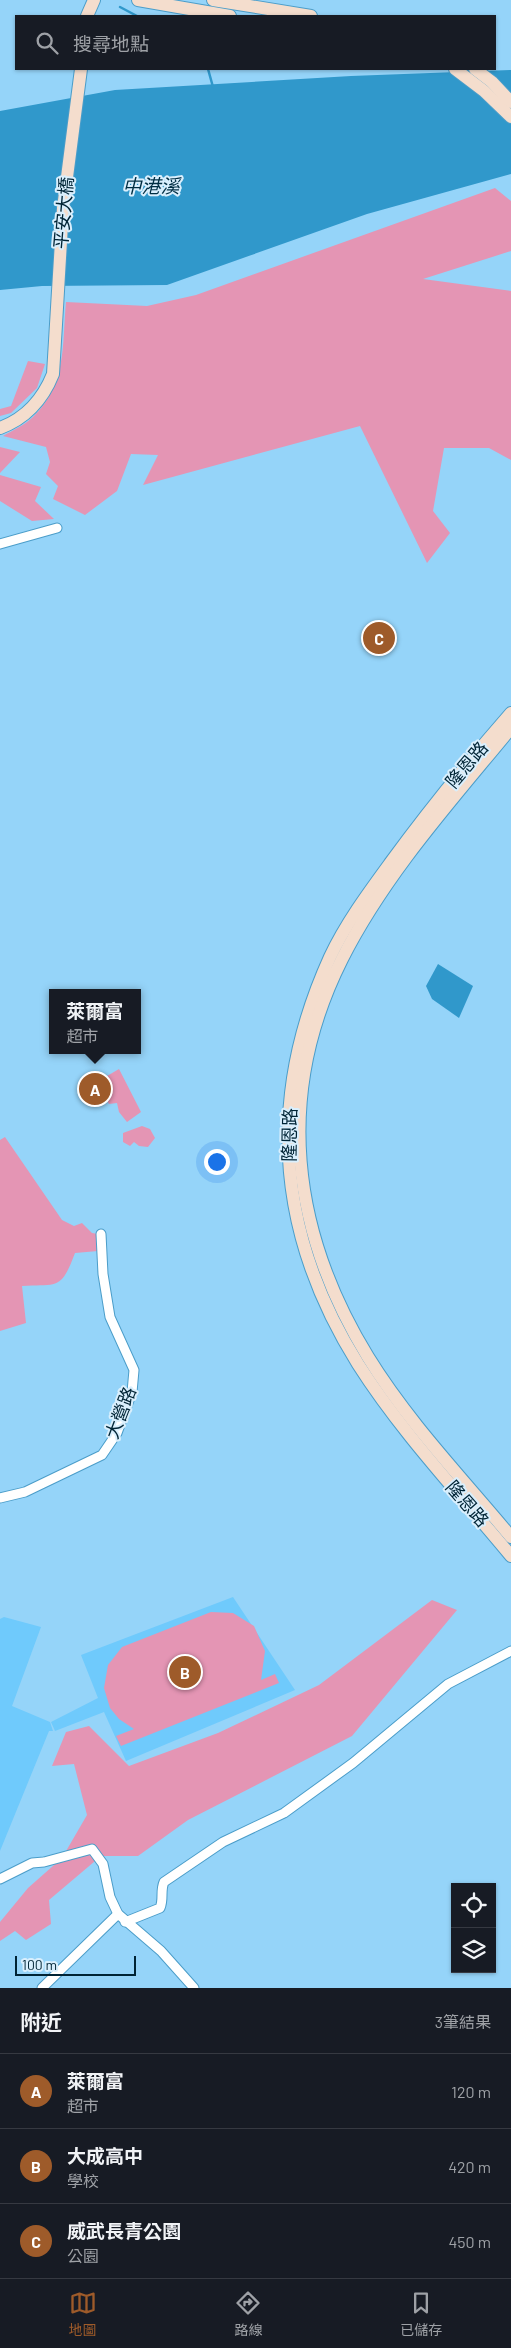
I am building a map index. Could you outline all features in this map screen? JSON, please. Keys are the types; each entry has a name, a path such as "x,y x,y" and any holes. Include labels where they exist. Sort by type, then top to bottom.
{"main road":[{"path":"88,15 94,0"},
{"path":"138,0 224,15"},
{"path":"213,0 306,15"},
{"name":"平安大橋","path":"0,428 12,423 34,407 45,394 53,374 64,208 81,70"},
{"path":"456,70 484,91 511,117"},
{"path":"476,70 492,82 511,102"},
{"name":"隆恩路","path":"511,713 457,776 331,956 308,1012 290,1092 287,1142 290,1187 299,1232 313,1276 334,1320 358,1364 434,1465 511,1556"},
{"name":"隆恩路","path":"511,728 368,904 342,960 320,1016 305,1073 298,1141 302,1186 312,1229 325,1272 345,1315 369,1358 401,1406 511,1537"}],"street":[{"path":"0,544 57,528"},
{"name":"大營路","path":"0,1498 25,1492 102,1455 117,1433 132,1392 134,1370 110,1318 103,1274 101,1234"},
{"path":"125,1922 160,1908 163,1902 161,1889 164,1882 223,1842 284,1813 353,1763 448,1684 511,1651"},
{"path":"0,1879 32,1863 44,1862 92,1849 103,1864 110,1898 118,1914 161,1951 194,1988"},
{"path":"42,1988 118,1914"}],"shaded area":[{"path":"495,188 511,201 511,251 423,279 511,291 511,460 489,448 444,448 433,511 450,533 427,563 360,426 143,485 158,455 131,454 117,491 85,515 53,499 58,486 46,474 50,462 46,447 3,436 33,417 52,391 61,363 66,302 147,306 196,295"},
{"path":"28,361 45,364 37,388 11,413 0,416 0,409 11,406"},
{"path":"0,447 20,452 0,473"},
{"path":"0,475 41,487 35,501 54,519 32,521 0,501"},
{"path":"119,1069 141,1112 127,1122 119,1112 117,1103 109,1104 102,1091 112,1086 107,1076"},
{"path":"142,1126 150,1129 155,1138 148,1147 139,1146 134,1142 130,1146 123,1142 123,1133"},
{"path":"5,1137 62,1220 74,1226 82,1223 92,1233 98,1234 98,1251 75,1253 66,1273 57,1283 22,1286 26,1323 0,1331 0,1140"},
{"path":"233,1597 295,1690 126,1761 104,1712 55,1731 51,1722 98,1698 81,1655"},
{"path":"432,1600 457,1610 352,1736 188,1820 138,1856 101,1856 49,1900 51,1924 26,1940 15,1931 0,1941 0,1922 28,1888 62,1858 87,1815 74,1764 52,1766 66,1732 89,1726 129,1766 218,1733 319,1685"},
{"path":"211,1612 233,1613 254,1626 265,1651 261,1680 275,1674 279,1683 121,1746 116,1736 134,1729 119,1719 110,1708 104,1688 108,1665 122,1647"},
{"path":"4,1617 41,1627 12,1706 50,1722 53,1731 49,1731 0,1851 0,1619"}],"water":[{"name":"中港溪","path":"511,70 511,174 367,214 167,285 42,286 0,290 0,111 115,90 351,76"},
{"path":"438,964 473,986 459,1018 432,999 426,986"}],"waterway":[{"path":"120,7 135,15"},
{"path":"208,70 213,87"}],"place":[{"name":"威武長青公園","path":"379,638"},
{"name":"萊爾富","path":"95,1089"},
{"name":"大成高中","path":"185,1672"}]}
